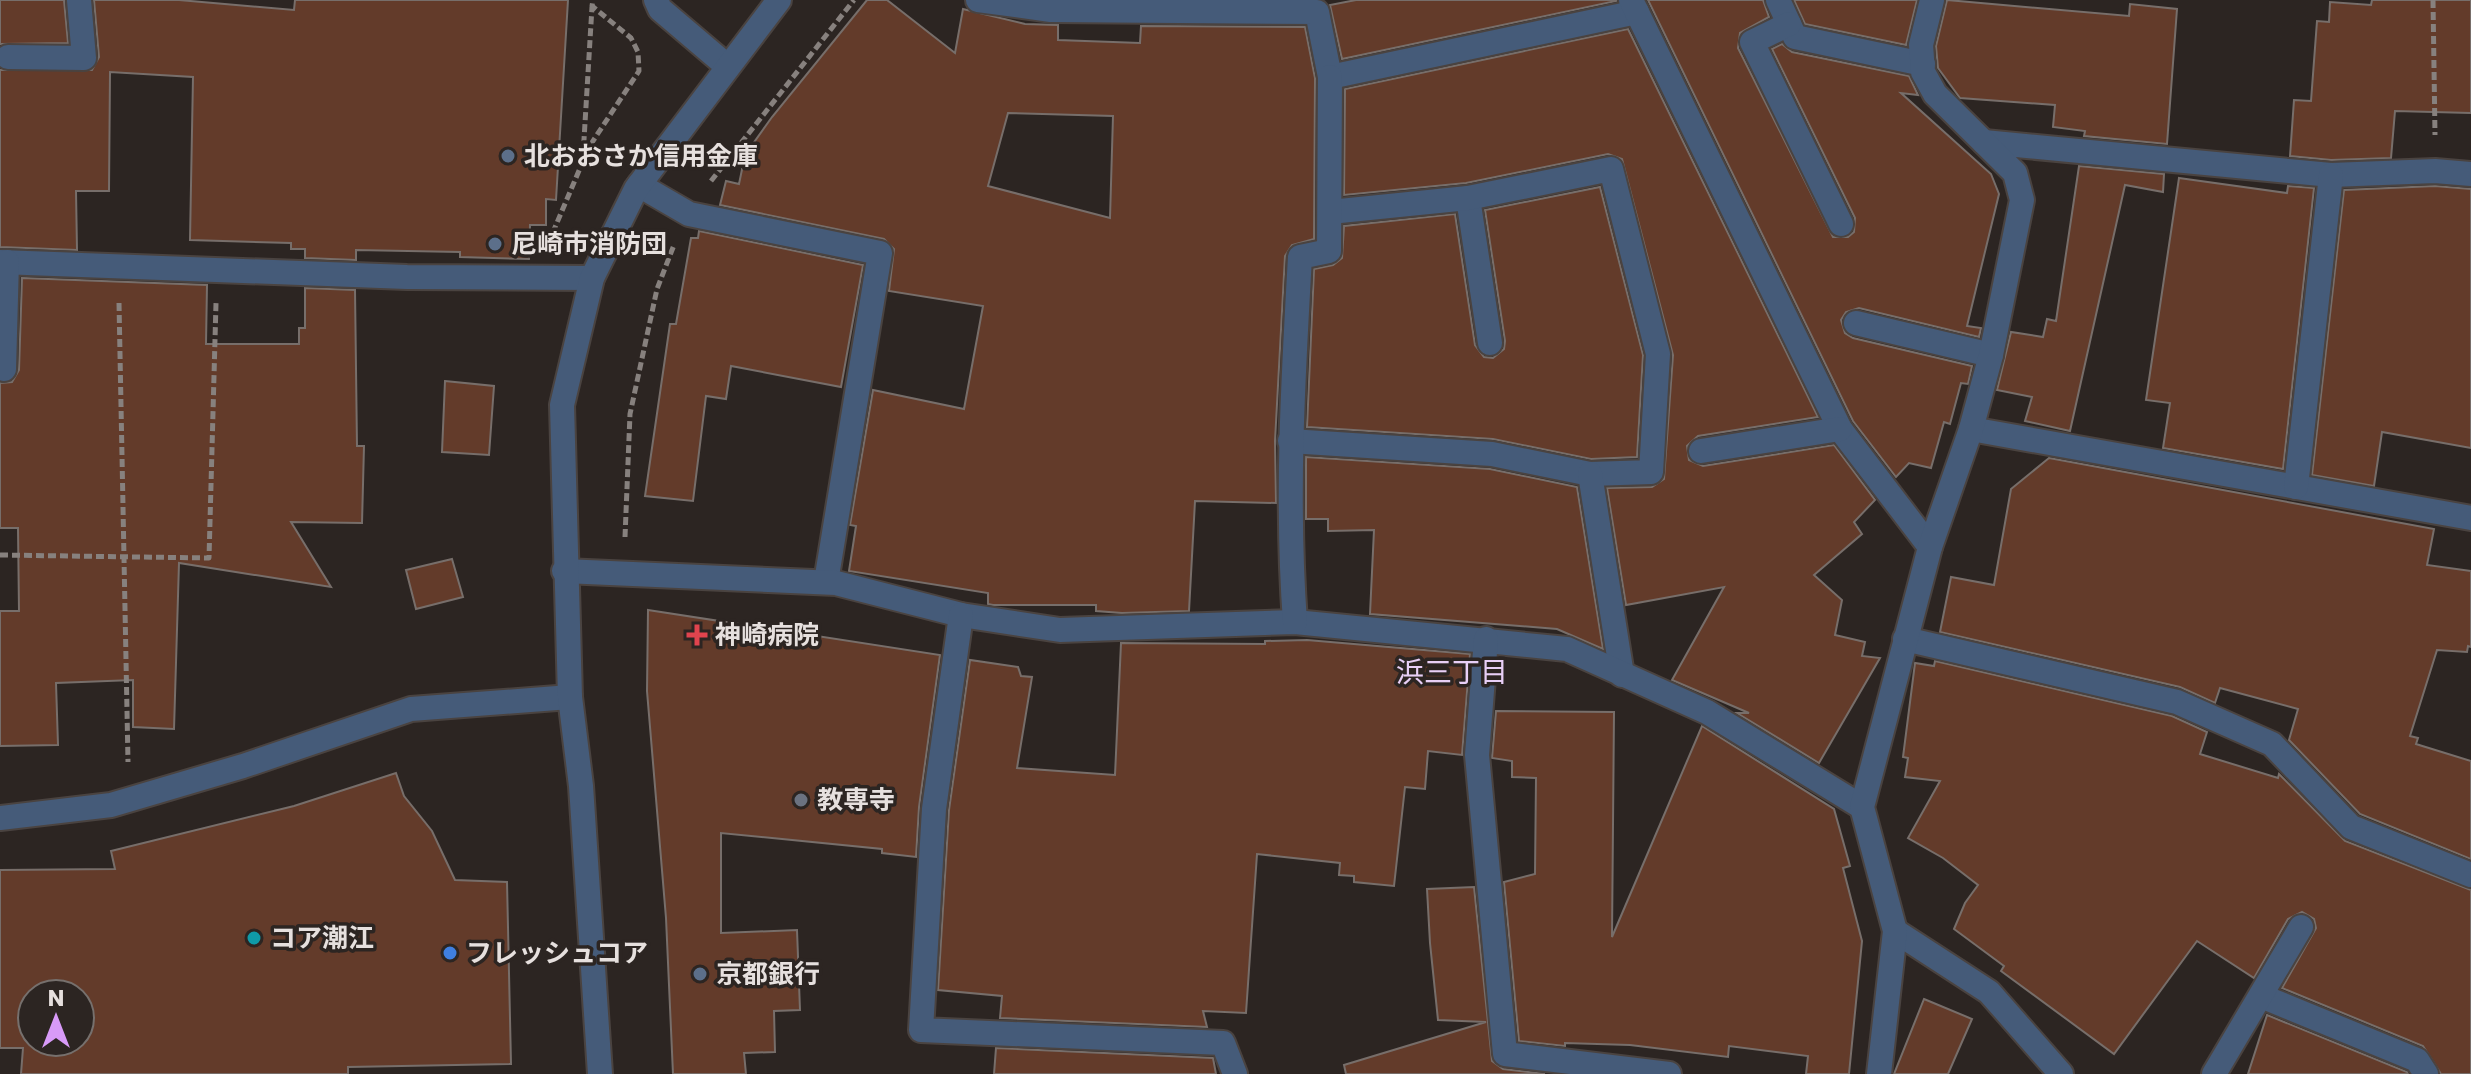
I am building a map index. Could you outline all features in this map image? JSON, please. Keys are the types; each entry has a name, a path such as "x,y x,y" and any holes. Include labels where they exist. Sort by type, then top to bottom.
{"street":[{"path":"8,57 84,58 79,0"},
{"path":"656,0 660,9 727,66"},
{"path":"600,1074 581,786 570,697 564,571 562,405 592,278 639,185 779,0"},
{"path":"978,0 1051,10 1304,6 1317,12 1330,77 1329,251 1300,257 1288,533 1295,622"},
{"path":"1778,0 1795,37 1923,64"},
{"path":"1879,1074 1895,931 1862,807 1930,547 1971,429 1991,355 2022,200 2015,173 1935,94 1923,64 1921,45 1932,0"},
{"path":"1330,77 1634,6 1840,429 1930,547"},
{"path":"1789,24 1752,42 1841,224"},
{"path":"1984,142 2331,175 2435,171 2471,174"},
{"path":"1290,441 1492,454 1590,474 1651,472 1658,354 1611,169 1468,198 1330,212"},
{"path":"2296,487 2331,175"},
{"path":"639,185 695,215 880,253 826,582"},
{"path":"1468,198 1490,343"},
{"path":"4,369 4,262 592,278"},
{"path":"1856,323 1991,355"},
{"path":"1701,451 1840,429"},
{"path":"1971,429 2471,518"},
{"path":"1590,474 1622,675"},
{"path":"564,571 826,582 961,615 1060,630 1295,622 1567,649 1707,712 1862,807"},
{"path":"961,615 934,809 921,1030 1223,1043 1235,1074"},
{"path":"1486,639 1477,755 1505,1054 1669,1074"},
{"path":"1905,639 2177,702 2272,744 2351,827 2471,875"},
{"path":"0,818 111,805 243,766 411,709 570,697"},
{"path":"2214,1074 2301,927"},
{"path":"1895,931 1989,992 2061,1074"},
{"path":"2261,996 2417,1060 2426,1074"}],"path":[{"path":"625,545 630,414 657,289 683,222 692,222 705,200 702,191 854,0"},
{"path":"2433,0 2435,171"},
{"path":"546,247 583,161 639,71 638,52 631,38 593,3"},
{"path":"583,161 593,3"},
{"path":"118,266 128,762"},
{"path":"0,555 209,558 217,270"}],"building":[{"path":"0,0 64,0 68,43 0,44"},
{"path":"94,0 179,0 294,10 295,0 568,0 556,200 546,199 546,225 530,225 529,259 460,257 460,252 356,250 356,260 305,258 305,249 291,249 291,243 190,240 193,77 110,72 109,191 76,191 77,250 0,247 0,70 92,70 99,57"},
{"path":"867,0 887,0 955,53 963,9 1025,24 1058,25 1058,40 1140,43 1141,26 1305,27 1315,78 1314,239 1292,245 1285,256 1275,441 1276,503 1195,501 1189,611 1122,613 1096,611 1096,605 993,605 988,604 988,593 849,571 856,526 850,525 873,390 964,409 983,306 889,291 894,249 884,239 720,205 726,181 739,184 745,155","holes":["1008,113 1113,116 1110,218 988,186"]},
{"path":"1356,0 1616,1 1342,59 1330,5"},
{"path":"1648,0 1763,0 1769,17 1740,33 1738,48 1833,237 1848,237 1854,232 1855,218 1772,49 1782,44 1792,52 1909,76 1918,95 1901,93 1991,174 1999,194 1967,326 1981,328 1979,337 1859,308 1846,312 1841,320 1845,333 1853,338 1972,366 1968,384 1961,383 1950,424 1944,422 1931,468 1909,463 1896,477 1853,421"},
{"path":"1794,0 1917,0 1906,45 1805,24"},
{"path":"1947,0 2129,16 2130,4 2177,9 2167,144 2084,136 2085,131 2053,127 2055,105 1960,98 1938,68 1936,46"},
{"path":"2372,0 2471,0 2471,113 2395,111 2391,158 2331,160 2290,156 2294,100 2311,101 2317,21 2329,22 2330,2 2371,5"},
{"path":"1628,29 1818,417 1698,436 1687,446 1689,460 1703,466 1834,445 1875,500 1854,522 1862,534 1814,575 1842,600 1835,635 1865,642 1862,656 1880,658 1819,763 1737,713 1749,713 1672,680 1724,587 1626,605 1607,488 1652,487 1664,479 1673,355 1622,159 1608,154 1466,183 1344,195 1345,89"},
{"path":"2079,166 2164,174 2163,192 2125,185 2070,431 2025,421 2032,397 1997,390 2011,332 2043,337 2047,319 2056,321"},
{"path":"2179,178 2287,193 2288,186 2314,188 2283,469 2163,448 2170,403 2146,400"},
{"path":"2435,186 2471,189 2471,448 2382,432 2374,486 2312,475 2344,190"},
{"path":"1600,187 1643,355 1637,457 1591,459 1493,439 1307,427 1314,269 1333,265 1342,258 1344,226 1455,214 1475,345 1484,357 1493,358 1504,349 1505,341 1485,210"},
{"path":"699,231 863,265 841,387 731,366 726,399 706,396 693,501 645,496 670,324 676,324 691,238 698,238"},
{"path":"22,278 207,285 206,344 299,344 299,328 305,328 305,288 355,290 357,446 364,446 362,523 291,522 331,587 179,563 174,729 133,727 133,680 56,683 58,745 0,746 0,611 19,611 18,528 0,528 0,383 12,382 19,370"},
{"path":"445,381 494,386 489,455 442,452"},
{"path":"1306,457 1490,469 1577,487 1603,649 1557,629 1370,614 1374,530 1328,531 1328,519 1306,519"},
{"path":"2049,458 2434,529 2427,565 2471,571 2471,647 2468,646 2467,652 2437,650 2410,736 2418,738 2416,744 2471,761 2471,859 2360,814 2289,740 2298,709 2220,688 2215,703 2180,687 1940,632 1951,577 1994,585 2011,489"},
{"path":"452,559 463,597 416,609 406,570"},
{"path":"648,610 940,655 919,807 916,857 882,853 882,849 721,833 721,933 797,930 800,1010 774,1011 775,1052 744,1053 746,1074 673,1074 666,918 647,691"},
{"path":"1307,640 1470,654 1462,755 1428,751 1425,789 1405,787 1394,886 1354,882 1354,876 1339,875 1340,863 1257,854 1246,1013 1203,1011 1207,1027 1000,1018 1002,996 938,990 949,810 970,660 1018,667 1021,676 1032,677 1017,768 1115,775 1121,643 1265,644 1265,641"},
{"path":"1935,661 2172,716 2207,732 2200,754 2278,778 2279,774 2345,841 2471,890 2471,1074 2441,1074 2423,1046 2282,988 2316,928 2314,919 2302,912 2288,919 2254,978 2197,941 2114,1054 2001,971 2004,966 1954,929 1965,903 1978,885 1943,858 1908,838 1940,781 1905,777 1908,758 1903,757 1915,663 1934,666"},
{"path":"1496,711 1614,712 1612,937 1702,726 1834,809 1850,866 1843,868 1862,941 1849,1074 1806,1074 1808,1056 1729,1046 1728,1057 1630,1045 1565,1043 1565,1046 1519,1041 1504,882 1535,874 1536,778 1512,777 1512,761 1492,758"},
{"name":"コア潮江","path":"396,773 404,796 432,831 455,880 507,882 511,1064 348,1067 348,1074 21,1074 22,1058 96,1058 96,978 16,978 16,1048 0,1048 0,870 115,869 111,851 294,806"},
{"path":"1474,887 1492,1061 1503,1069 1545,1074 1346,1074 1344,1065 1486,1022 1438,1020 1430,943 1427,889"},
{"path":"1924,999 1972,1019 1948,1074 1894,1074"},
{"path":"2267,1015 2407,1072 2408,1074 2248,1074"},
{"path":"996,1048 1213,1058 1216,1074 994,1074"}],"place":[{"name":"北おおさか信用金庫","path":"508,156"},
{"name":"尼崎市消防団","path":"495,244"},
{"name":"神崎病院","path":"697,635"},
{"name":"教専寺","path":"801,800"},
{"name":"コア潮江","path":"254,938"},
{"name":"フレッシュコア","path":"450,953"},
{"name":"京都銀行","path":"700,974"}],"district":[{"name":"浜三丁目","path":"1452,672"}]}
